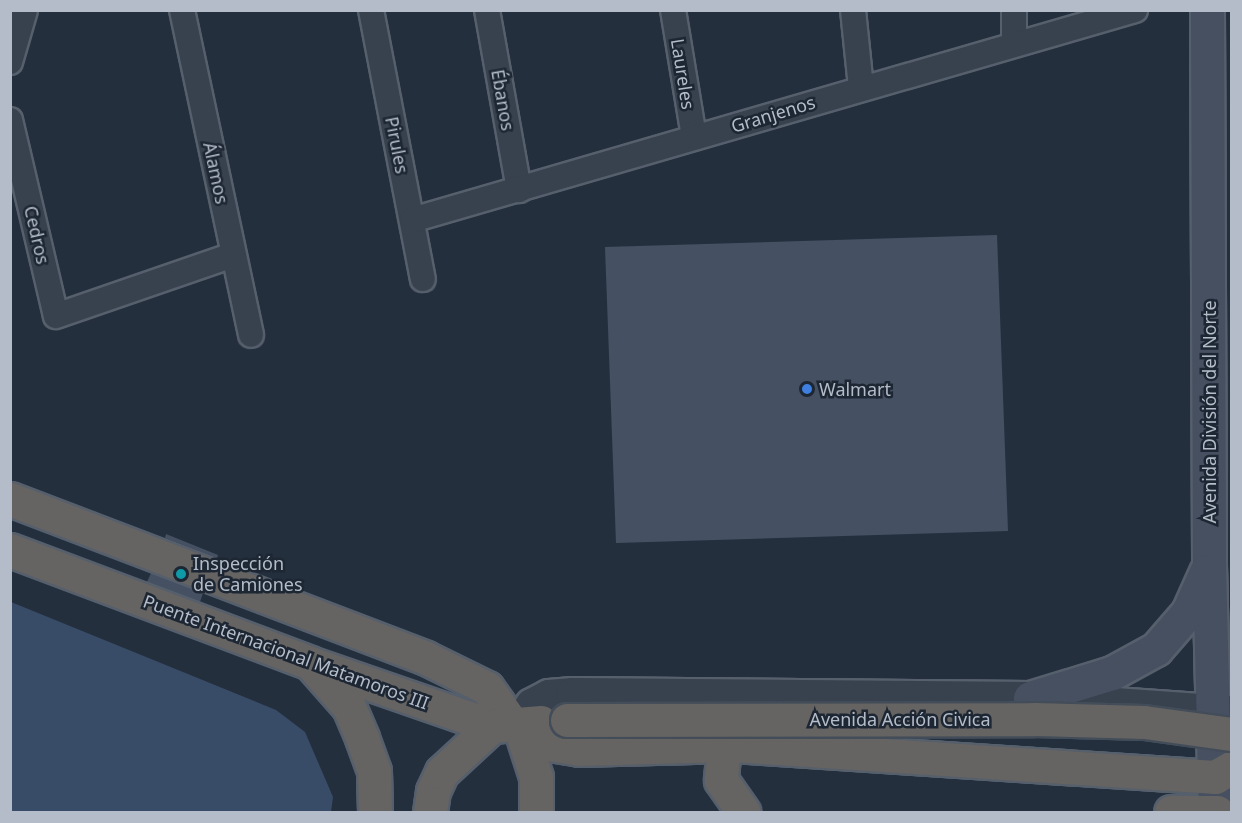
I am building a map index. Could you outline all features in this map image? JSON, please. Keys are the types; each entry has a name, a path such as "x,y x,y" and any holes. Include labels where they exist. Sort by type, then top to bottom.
{"highway":[{"path":"10,499 426,658 487,688 536,777 536,813"},
{"name":"Puente Internacional Matamoros III","path":"10,550 310,663 508,724 567,720"},
{"path":"310,663 349,707 374,771 375,813"},
{"name":"Avenida Acción Civica","path":"567,720 1035,719 1144,722 1226,719"},
{"path":"508,724 549,744 579,749 733,745 1223,772"},
{"path":"430,813 433,791 442,772 508,724"},
{"path":"733,745 723,756 721,780 743,813"},
{"path":"1171,813 1221,812"}],"main road":[{"name":"Avenida División del Norte","path":"1207,10 1220,101 1209,565 1226,719 1221,812"},
{"path":"1030,698 1112,674 1156,649 1188,612 1209,565"}],"street":[{"path":"10,62 24,10"},
{"name":"Álamos","path":"182,10 251,335"},
{"name":"Pirules","path":"371,10 423,279"},
{"name":"Ébanos","path":"487,10 519,190"},
{"name":"Laureles","path":"673,10 693,137"},
{"path":"853,10 861,88"},
{"path":"1014,10 1014,43"},
{"name":"Granjenos","path":"412,220 1014,43 1135,10"},
{"name":"Cedros","path":"10,120 56,316 233,255"},
{"path":"508,724 532,705 549,696 573,694 1030,698 1226,719"}],"water":[{"path":"11,602 276,710 305,732 333,797 331,812 11,812"}],"building":[{"name":"Walmart","path":"997,235 1008,531 616,543 605,247"},
{"path":"166,534 218,555 217,558 165,538"},
{"path":"151,573 203,593 200,602 147,582"}],"place":[{"name":"Walmart","path":"807,389"},
{"name":"Inspección de Camiones","path":"181,574"}]}
